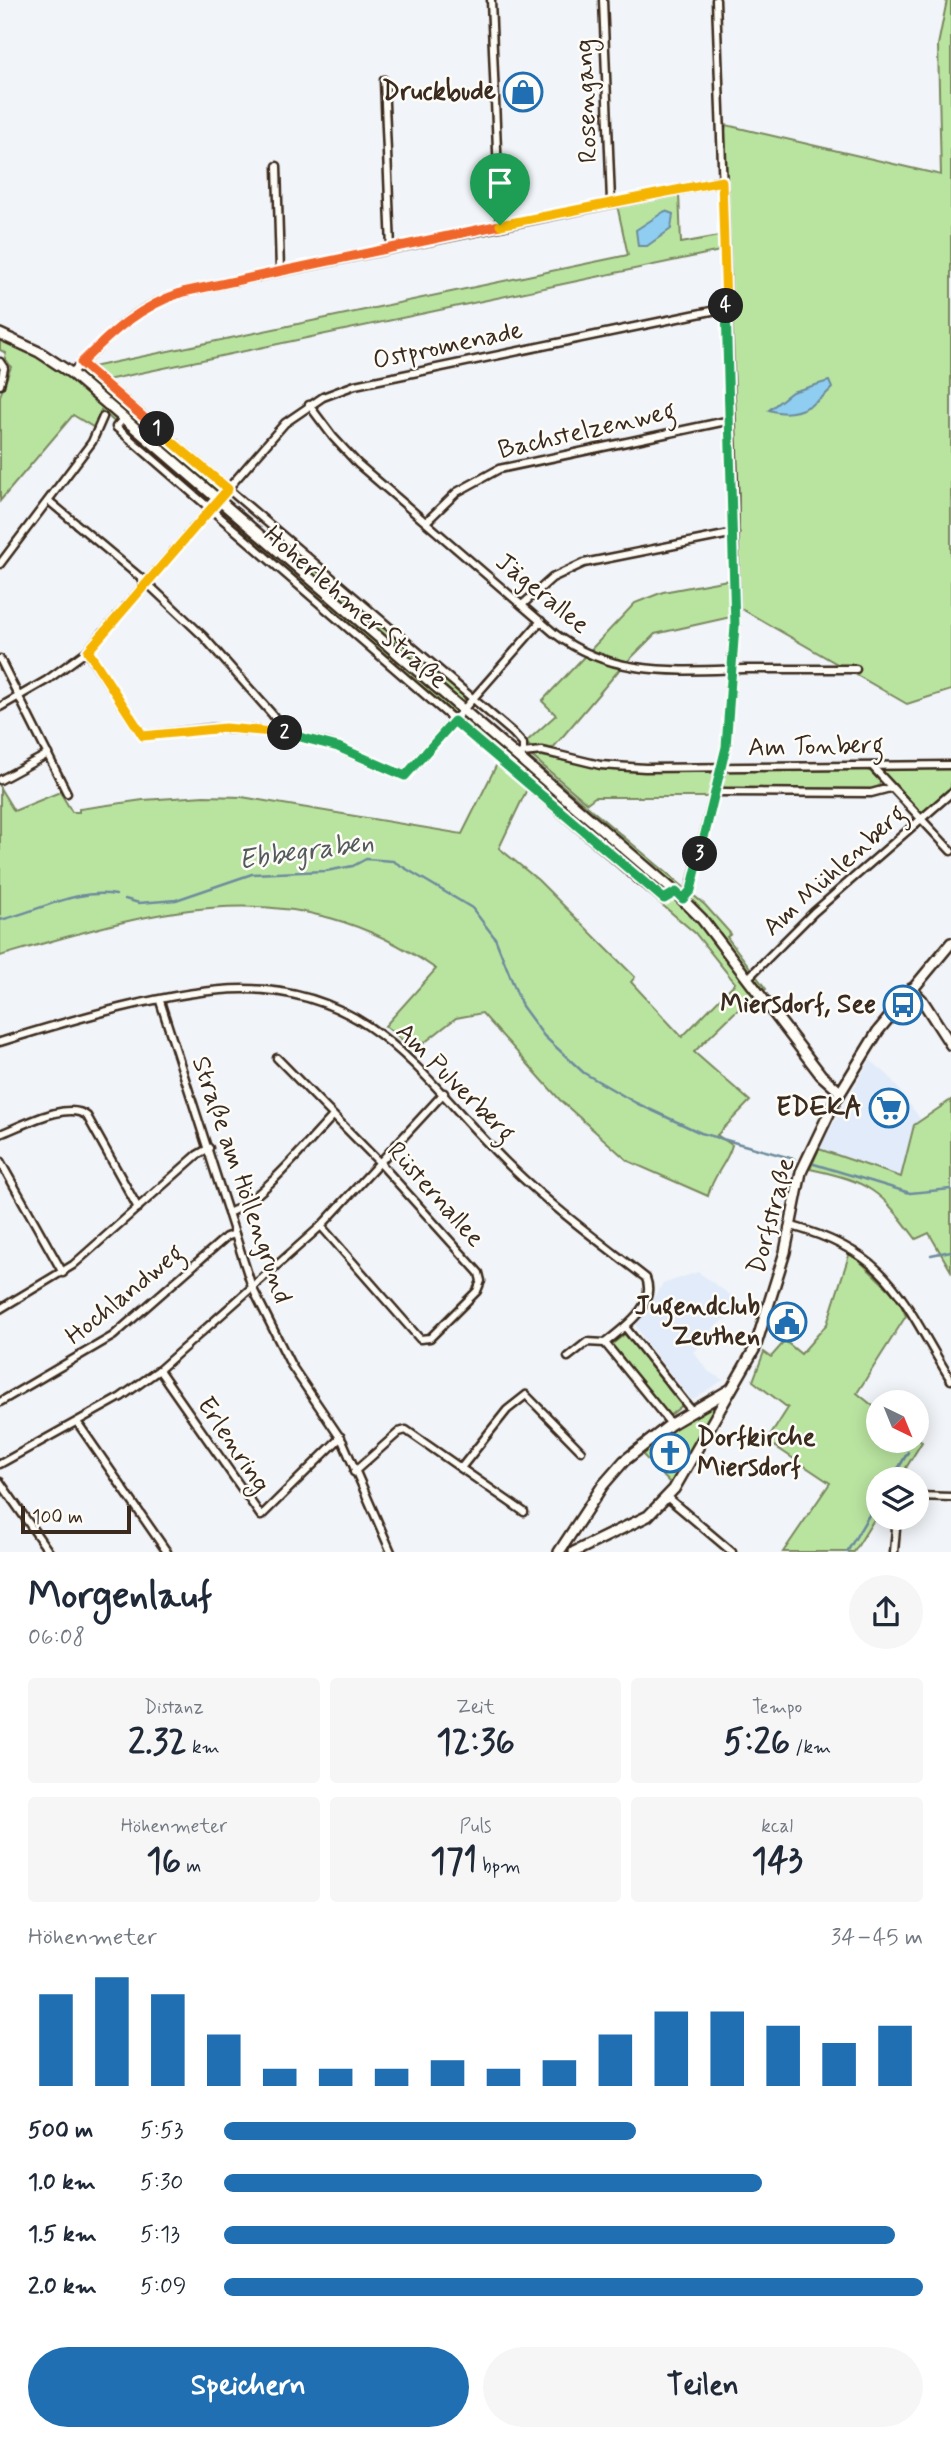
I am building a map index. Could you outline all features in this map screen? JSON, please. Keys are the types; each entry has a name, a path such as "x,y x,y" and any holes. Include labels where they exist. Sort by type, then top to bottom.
{"street":[{"path":"491,0 500,225"},
{"name":"Rosengang","path":"603,0 611,201"},
{"path":"679,896 691,890 722,768 736,604 716,0"},
{"path":"384,80 391,248"},
{"path":"277,166 280,271"},
{"path":"68,371 81,363 115,328 153,303 182,292 611,201 722,181"},
{"name":"Ostpromenade","path":"0,707 88,651 285,423 309,405 355,385 726,308"},
{"name":"Hoherlehmer Straße","path":"0,334 68,371 463,710 521,754 679,896 702,919 821,1075 840,1092"},
{"path":"0,362 4,368 0,385"},
{"name":"Hoherlehmer Straße","path":"81,363 519,738 521,754"},
{"name":"Jägerallee","path":"309,405 345,450 570,644 611,663 664,671 856,669"},
{"path":"0,564 92,442 103,417"},
{"name":"Hoherlehmer Straße","path":"124,418 116,427 209,510 641,882 664,899 679,896"},
{"name":"Bachstelzenweg","path":"426,522 457,492 499,469 730,420"},
{"path":"49,501 148,584 245,679 279,724 279,732"},
{"path":"522,605 540,587 572,568 735,533"},
{"path":"88,651 143,736 212,728 279,732 338,747 405,776 541,621"},
{"path":"0,659 67,793"},
{"name":"Am Tonberg","path":"521,754 553,753 615,767 951,765"},
{"path":"1,780 48,754"},
{"path":"872,766 951,851"},
{"name":"Am Tonberg","path":"716,792 871,793 890,788"},
{"name":"Am Mühlenberg","path":"747,979 814,912 951,793"},
{"name":"Dorfstraße","path":"574,1552 648,1516 668,1498 756,1345 792,1226 805,1163 840,1092 878,1031 951,943"},
{"name":"Am Pulverberg","path":"0,1042 160,1001 215,990 245,989 310,999 339,1010 379,1032 412,1059 524,1180 646,1278 649,1293 645,1303 625,1327 606,1343 587,1342 568,1357"},
{"path":"911,989 922,1000 951,1045"},
{"name":"Straße am Höllengrund","path":"160,1001 252,1287 291,1365 341,1437 391,1552"},
{"name":"Rüsternallee","path":"277,1058 379,1162 479,1273 481,1281 477,1291 430,1338 419,1339 321,1226"},
{"path":"0,1465 125,1395 159,1370 321,1226 444,1093"},
{"path":"0,1134 64,1110 80,1111 87,1116 138,1208"},
{"path":"229,1213 270,1181 333,1116"},
{"path":"0,1309 63,1273 197,1155 209,1148"},
{"path":"0,1161 63,1273"},
{"path":"792,1226 841,1242 886,1277 902,1297 951,1380"},
{"name":"Hochlandweg","path":"0,1402 113,1336 226,1237 235,1234"},
{"path":"625,1327 692,1411"},
{"path":"606,1343 671,1424"},
{"name":"Erlenring","path":"159,1370 261,1516 341,1437"},
{"path":"559,1552 613,1472 671,1424 731,1390"},
{"path":"461,1468 507,1410 526,1395 581,1451"},
{"path":"77,1422 167,1552"},
{"path":"354,1472 399,1432 406,1430 524,1513"},
{"path":"0,1482 49,1552"},
{"path":"929,1496 951,1497"},
{"path":"668,1498 732,1552"},
{"path":"894,1552 896,1530"}],"shaded area":[{"path":"870,1060 889,1076 921,1120 911,1133 901,1177 819,1149"},
{"path":"698,1272 744,1305 713,1328 710,1332 713,1335 708,1339 705,1336 696,1342 699,1346 693,1352 709,1372 723,1380 692,1400 646,1343 635,1324 663,1284"}],"green space":[{"path":"947,0 951,0 951,690 907,704 740,608 724,135 726,125 941,175 938,45"},
{"path":"679,193 681,243 719,236 720,251 107,380 92,367 628,255 617,205"},
{"path":"0,339 38,356 73,380 513,757 525,758 526,755 705,905 731,934 727,937 766,989 735,1012 694,1052 750,1101 717,1135 732,1145 708,1196 628,1161 560,1100 482,1013 456,1018 415,1050 385,1026 436,969 382,937 328,917 275,908 222,907 168,913 114,924 0,956 0,788 14,811 60,792 72,812 143,800 204,796 242,797 462,834 498,762 101,410 93,427 73,415 0,501 0,396 11,367 5,358 6,353 0,350","holes":["527,789 695,933 735,983 682,1037 631,982 635,977 538,880 499,848"]},
{"path":"82,371 88,372 220,485 220,491 212,490 80,375"},
{"path":"286,542 354,601 355,608 351,609 280,548"},
{"path":"733,579 731,617 655,634 619,670 553,748 531,747 525,743 556,715 542,701 635,603 663,592"},
{"path":"361,611 367,612 463,694 465,700 457,700 359,615"},
{"path":"529,754 622,771 708,771 715,777 711,797 595,797 587,803"},
{"path":"886,768 951,768 951,788 924,812 919,812 882,774"},
{"path":"727,770 870,771 880,781 879,790 726,791 722,784"},
{"path":"951,1100 951,1271 929,1233 916,1239 893,1209 872,1190 847,1179 810,1169 819,1149 901,1177 914,1125"},
{"path":"850,1252 898,1298 906,1316 857,1393 866,1400 866,1453 915,1453 906,1467 866,1467 868,1530 854,1552 783,1552 830,1483 767,1441 788,1408 753,1381 764,1352 771,1357 785,1341 801,1354 827,1324"},
{"path":"625,1334 684,1404 669,1416 611,1345"},
{"path":"710,1405 715,1408 716,1414 673,1486 642,1454 668,1429"}],"water":[{"path":"665,211 673,214 671,229 647,246 638,246 636,230"},
{"path":"829,381 832,388 803,409 787,412 769,410 792,392"}],"waterway":[{"name":"Ebbegraben","path":"125,899 139,903 176,900 252,874 326,871 353,866 366,859 393,861 472,908 495,938 522,1006 544,1036 584,1073 636,1103 701,1133 794,1159"},
{"name":"Ebbegraben","path":"0,920 72,897 116,895"},
{"name":"Ebbegraben","path":"814,1164 910,1193 951,1189"},
{"path":"931,1255 951,1251"},
{"path":"899,1467 907,1453"},
{"path":"847,1552 866,1520"}],"place":[{"name":"Druckbude","path":"523,92"},
{"name":"Miersdorf, See","path":"903,1005"},
{"name":"EDEKA","path":"889,1108"},
{"name":"Jugendclub Zeuthen","path":"787,1322"},
{"name":"Dorfkirche Miersdorf","path":"670,1453"}],"route":[{"path":"715,180 722,181 735,533 735,626 726,747 691,890 683,899 676,892 670,898 664,899 641,882 454,721 405,776 338,747 279,732 212,728 147,737 139,732 88,651 115,623 228,489 81,363 126,319 153,303 182,292 500,225 715,180"}]}
